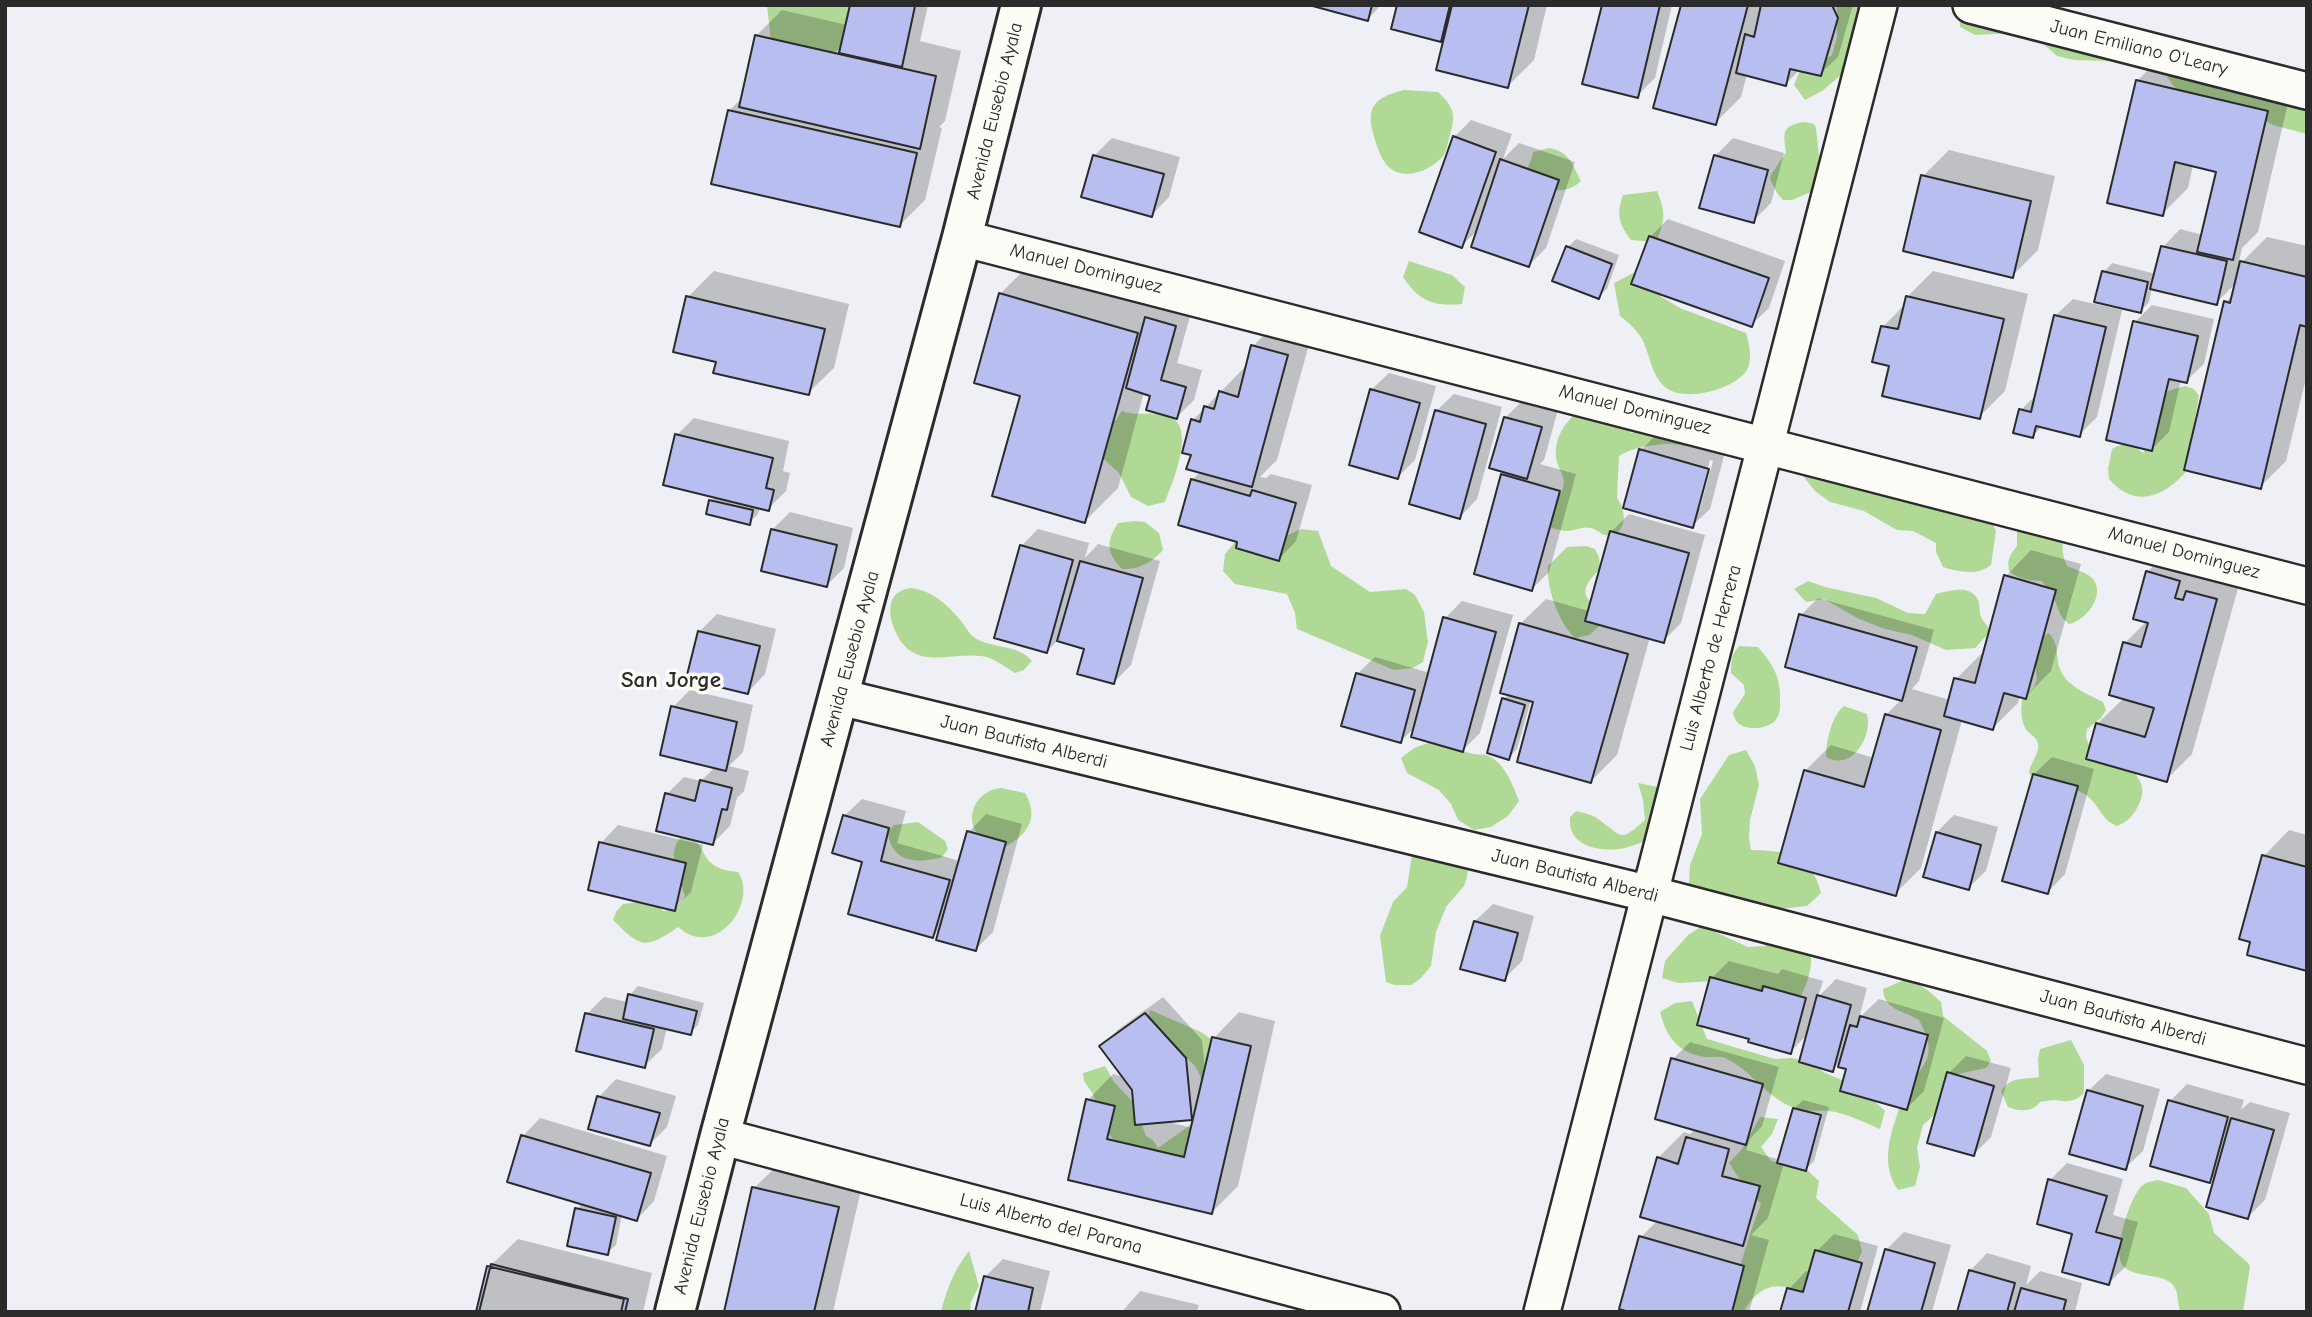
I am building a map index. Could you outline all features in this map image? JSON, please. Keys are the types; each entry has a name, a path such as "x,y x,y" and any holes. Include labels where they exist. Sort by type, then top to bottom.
{"street":[{"name":"Avenida Eusebio Ayala","path":"675,1312 962,238 1021,5"},
{"name":"Luis Alberto de Herrera","path":"1542,1312 1879,5"},
{"name":"Juan Emiliano O'Leary","path":"1971,5 2307,90"},
{"name":"Manuel Dominguez","path":"962,238 2307,586"},
{"name":"Juan Bautista Alberdi","path":"839,697 1650,894 2307,1066"},
{"name":"Luis Alberto del Parana","path":"720,1136 1382,1312"}],"green space":[{"path":"767,5 869,5 840,49 824,57 772,51"},
{"path":"1837,5 1871,5 1847,70 1822,91 1805,100 1794,85 1801,68 1818,64 1832,55 1837,37"},
{"path":"1962,5 2056,5 2108,23 2124,53 2107,61 2074,60 2057,56 2030,32 1975,35 1960,27 1959,10"},
{"path":"2181,66 2307,88 2307,134 2273,125 2244,109 2178,92 2167,77"},
{"path":"1404,90 1438,92 1447,102 1453,116 1443,156 1432,166 1410,174 1396,172 1385,162 1375,140 1371,120 1371,112 1378,101"},
{"path":"1805,122 1814,124 1816,128 1821,174 1816,190 1792,200 1783,200 1770,179 1771,175 1786,152 1786,131 1792,125"},
{"path":"1549,148 1566,156 1581,181 1560,190 1546,187 1525,176 1533,152"},
{"path":"1657,191 1663,217 1656,242 1631,240 1620,219 1623,195"},
{"path":"1409,261 1452,275 1465,287 1462,304 1435,303 1421,297 1403,277"},
{"path":"1643,268 1657,278 1660,296 1680,308 1746,333 1750,361 1741,377 1720,388 1696,394 1673,392 1660,382 1642,339 1620,316 1614,283"},
{"path":"2185,386 2194,389 2199,396 2185,473 2157,494 2128,494 2109,479 2112,449 2128,445 2143,453 2155,434 2168,391"},
{"path":"1579,410 1623,418 1631,433 1647,428 1697,444 1650,446 1619,456 1617,498 1624,519 1621,529 1611,535 1588,528 1568,531 1551,528 1549,514 1564,483 1557,462 1556,447 1564,427"},
{"path":"1122,411 1165,415 1175,420 1180,429 1181,453 1165,502 1148,506 1131,497 1119,473 1099,455 1108,424 1116,420"},
{"path":"1804,458 1952,501 1992,523 1996,531 1991,565 1974,572 1943,567 1936,552 1936,543 1913,531 1897,530 1864,511 1830,502 1815,491 1803,476"},
{"path":"2045,499 2063,502 2069,509 2063,538 2067,566 2083,572 2096,584 2096,599 2088,612 2069,624 2060,614 2042,581 2020,578 2009,571 2008,562 2017,546 2017,517 2027,502"},
{"path":"1145,522 1159,533 1163,550 1145,564 1122,569 1111,552 1111,536 1118,523"},
{"path":"1301,529 1318,531 1331,566 1370,592 1406,589 1415,595 1424,612 1428,642 1423,662 1413,668 1394,670 1297,629 1295,613 1287,594 1235,584 1223,571 1225,554 1236,541 1286,536"},
{"path":"1586,546 1595,549 1600,569 1587,585 1586,595 1588,600 1601,609 1603,623 1589,635 1575,638 1564,624 1555,605 1549,584 1548,566 1567,547"},
{"path":"1808,581 1876,598 1908,613 1925,614 1936,594 1965,590 1978,600 1981,617 1990,632 1975,648 1946,650 1912,635 1859,619 1824,599 1806,602 1794,589"},
{"path":"911,588 939,599 975,638 1013,649 1032,661 1024,670 1015,673 985,657 969,655 934,658 914,653 897,635 890,611 896,594"},
{"path":"2049,633 2055,642 2063,675 2078,689 2103,702 2106,710 2101,718 2087,729 2089,745 2121,762 2138,777 2142,786 2142,796 2135,811 2117,826 2107,820 2086,795 2048,785 2029,773 2038,745 2024,725 2022,700 2034,687 2037,679 2035,662 2042,637"},
{"path":"1739,646 1758,647 1778,679 1779,715 1774,722 1764,727 1746,727 1737,722 1734,716 1733,712 1745,694 1744,685 1731,673 1732,658"},
{"path":"1844,706 1867,714 1867,733 1852,756 1835,760 1826,757 1827,744 1833,722"},
{"path":"1431,742 1471,754 1486,755 1498,762 1507,774 1519,801 1508,816 1491,827 1474,830 1458,820 1451,804 1439,790 1407,773 1401,758 1414,748"},
{"path":"1746,750 1755,766 1759,785 1750,820 1751,850 1797,857 1811,870 1821,893 1807,906 1752,912 1718,903 1689,884 1690,865 1702,834 1700,799 1729,755"},
{"path":"1638,783 1658,787 1664,793 1647,840 1625,848 1606,849 1587,846 1574,835 1570,817 1576,811 1596,817 1621,835 1636,828 1645,820"},
{"path":"1001,788 1025,793 1030,803 1031,819 1028,827 1017,839 1001,849 983,839 975,830 972,815 978,800 984,794"},
{"path":"918,822 945,841 948,849 942,857 907,859 894,850 888,831 894,825"},
{"path":"681,837 694,840 715,866 738,872 743,884 743,898 738,912 719,932 706,937 692,936 678,927 658,940 644,943 637,941 613,920 616,912 623,904 650,903 663,911 673,909 681,903 685,897 677,874 674,851"},
{"path":"1413,848 1469,859 1467,877 1464,886 1446,907 1436,932 1431,966 1411,985 1394,985 1386,982 1380,936 1393,902 1407,887"},
{"path":"1702,926 1748,947 1765,946 1779,937 1810,945 1810,971 1801,996 1784,1000 1713,981 1678,983 1662,978 1665,961 1688,935"},
{"path":"1902,981 1919,985 1937,998 1941,1002 1943,1016 1987,1051 1991,1061 1986,1068 1958,1074 1946,1104 1923,1125 1917,1148 1920,1167 1915,1186 1898,1190 1888,1162 1892,1132 1902,1097 1923,1066 1929,1051 1919,1020 1891,1006 1884,996 1883,989"},
{"path":"1692,1001 1707,1039 1775,1059 1792,1058 1808,1062 1825,1073 1859,1087 1885,1111 1880,1129 1835,1112 1797,1109 1787,1105 1727,1059 1696,1055 1681,1048 1670,1036 1660,1012 1675,1003"},
{"path":"1150,1010 1201,1032 1215,1042 1202,1087 1201,1078 1194,1065 1163,1042 1157,1034 1148,1018"},
{"path":"2071,1040 2084,1065 2084,1093 2074,1100 2041,1102 2026,1110 2008,1107 2001,1091 2005,1086 2018,1080 2039,1077 2040,1049"},
{"path":"1105,1066 1114,1082 1134,1103 1146,1136 1153,1140 1158,1148 1193,1123 1187,1154 1179,1158 1116,1143 1105,1129 1093,1094 1084,1081 1083,1073"},
{"path":"1760,1117 1778,1119 1772,1134 1761,1147 1771,1161 1806,1169 1819,1181 1816,1198 1858,1235 1862,1251 1849,1284 1799,1295 1784,1287 1771,1287 1755,1296 1744,1312 1725,1312 1761,1204 1729,1163 1742,1149"},
{"path":"2158,1180 2186,1188 2209,1214 2214,1233 2248,1263 2250,1267 2243,1312 2180,1312 2176,1290 2172,1284 2123,1266 2120,1259 2121,1237 2128,1212 2143,1185"},
{"path":"969,1251 979,1286 971,1302 970,1312 941,1312 952,1280"}],"building":[{"path":"850,5 915,6 902,67 839,53"},
{"path":"1309,5 1372,5 1368,21"},
{"path":"1397,5 1450,5 1441,42 1391,29"},
{"path":"1452,5 1529,5 1508,88 1436,70"},
{"path":"1602,5 1660,5 1638,98 1582,84"},
{"path":"1681,5 1748,5 1716,125 1653,108"},
{"path":"1761,5 1832,5 1838,18 1821,76 1790,69 1786,86 1736,73 1745,34 1754,37"},
{"path":"755,35 936,76 920,149 739,107"},
{"path":"2136,80 2268,111 2233,260 2197,252 2216,172 2175,162 2163,216 2107,203"},
{"path":"728,110 917,153 900,227 711,184"},
{"path":"1453,136 1496,152 1462,248 1419,232"},
{"path":"1093,155 1164,174 1152,217 1081,197"},
{"path":"1714,155 1768,170 1754,223 1699,208"},
{"path":"1500,159 1559,180 1529,267 1471,247"},
{"path":"1921,175 2031,201 2013,278 1903,251"},
{"path":"1649,236 1769,278 1752,327 1631,284"},
{"path":"1566,246 1612,264 1599,299 1552,281"},
{"path":"2161,246 2227,261 2217,305 2150,289"},
{"path":"2240,261 2307,277 2307,327 2300,325 2261,489 2184,470 2224,301 2230,303"},
{"path":"2102,271 2148,282 2141,313 2094,302"},
{"path":"999,293 1138,333 1085,523 992,496 1020,396 974,383"},
{"path":"686,296 825,329 809,395 713,373 716,362 673,352"},
{"path":"1906,296 2004,319 1980,419 1882,396 1889,366 1872,362 1881,326 1898,329"},
{"path":"2054,315 2106,327 2080,437 2036,426 2033,438 2013,433 2019,409 2031,412"},
{"path":"1145,317 1176,326 1161,380 1186,387 1177,419 1146,410 1150,396 1126,388"},
{"path":"2133,321 2198,336 2187,383 2169,379 2152,451 2106,440"},
{"path":"1251,345 1288,355 1252,487 1186,469 1191,455 1182,453 1191,419 1200,422 1204,406 1214,409 1219,391 1238,397"},
{"path":"1370,389 1420,403 1398,479 1349,465"},
{"path":"1435,410 1486,424 1460,519 1409,504"},
{"path":"1504,417 1542,427 1527,479 1489,468"},
{"path":"675,434 773,458 766,488 774,490 769,511 663,485"},
{"path":"1639,449 1709,469 1693,528 1623,508"},
{"path":"1501,474 1560,491 1532,591 1474,574"},
{"path":"1191,479 1250,496 1252,490 1296,503 1279,561 1236,548 1237,542 1178,525"},
{"path":"709,500 753,510 750,525 706,514"},
{"path":"771,529 837,545 827,587 761,571"},
{"path":"1610,531 1689,553 1664,643 1585,621"},
{"path":"1020,545 1073,560 1047,653 994,638"},
{"path":"1080,561 1143,578 1114,684 1077,674 1084,649 1057,641"},
{"path":"2146,571 2180,581 2175,598 2183,600 2186,591 2217,599 2167,782 2086,759 2096,723 2145,737 2154,708 2109,695 2123,642 2141,647 2148,623 2133,619"},
{"path":"2004,575 2056,590 2026,699 2004,693 1993,730 1944,716 1954,678 1975,683"},
{"path":"1799,614 1917,647 1902,701 1785,667"},
{"path":"1443,617 1496,632 1463,752 1411,737"},
{"path":"1519,623 1628,654 1591,783 1517,762 1533,702 1500,693"},
{"path":"698,631 760,646 748,694 686,679"},
{"path":"1356,673 1415,690 1401,743 1341,726"},
{"path":"1502,698 1525,705 1509,760 1487,753"},
{"path":"671,706 737,722 726,771 660,755"},
{"path":"1885,714 1941,730 1896,896 1778,863 1804,770 1864,787"},
{"path":"2033,774 2078,786 2048,894 2002,881"},
{"path":"700,780 732,788 727,810 722,809 713,845 656,831 665,793 695,801"},
{"path":"843,815 889,828 881,861 950,880 933,938 848,914 862,862 832,853"},
{"path":"967,831 1006,842 976,951 936,940"},
{"path":"1936,832 1981,845 1969,890 1923,877"},
{"path":"599,842 686,863 675,911 588,890"},
{"path":"2262,855 2307,867 2307,971 2247,955 2250,942 2239,939"},
{"path":"1474,921 1518,933 1505,981 1460,969"},
{"path":"1710,977 1762,991 1763,986 1806,998 1791,1054 1697,1025"},
{"path":"628,994 697,1011 691,1035 623,1019"},
{"path":"1817,995 1851,1005 1833,1072 1799,1062"},
{"path":"585,1013 654,1029 645,1068 576,1051"},
{"path":"1145,1013 1186,1058 1192,1120 1135,1125 1132,1090 1099,1046"},
{"path":"1860,1016 1928,1035 1907,1110 1840,1091 1846,1069 1838,1067 1850,1025 1857,1027"},
{"path":"1212,1037 1251,1046 1212,1214 1068,1180 1086,1099 1115,1106 1107,1139 1184,1157"},
{"path":"1671,1058 1763,1084 1746,1145 1655,1119"},
{"path":"1947,1072 1994,1086 1974,1156 1927,1143"},
{"path":"2087,1090 2143,1106 2126,1170 2069,1154"},
{"path":"597,1096 660,1113 650,1146 588,1129"},
{"path":"2168,1100 2228,1117 2210,1183 2150,1166"},
{"path":"1793,1108 1821,1115 1806,1171 1777,1163"},
{"path":"2231,1118 2274,1130 2248,1219 2206,1207"},
{"path":"521,1135 651,1173 637,1221 507,1182"},
{"path":"1686,1137 1729,1149 1722,1176 1760,1186 1743,1246 1640,1217 1657,1157 1678,1164"},
{"path":"2048,1179 2107,1196 2096,1232 2122,1239 2109,1285 2062,1272 2072,1234 2037,1224"},
{"path":"752,1187 839,1207 814,1312 724,1312"},
{"path":"575,1208 616,1217 608,1255 567,1246"},
{"path":"1639,1236 1744,1266 1732,1312 1629,1312 1619,1309"},
{"path":"1885,1249 1935,1263 1921,1312 1867,1312"},
{"path":"1815,1250 1862,1263 1848,1312 1780,1312 1787,1288 1803,1292"},
{"path":"491,1264 628,1299 625,1312 479,1312"},
{"path":"487,1266 624,1299 621,1312 476,1312"},
{"path":"1969,1270 2015,1283 2007,1312 1957,1312"},
{"path":"984,1276 1033,1288 1028,1312 975,1312"},
{"path":"2021,1288 2066,1300 2063,1312 2014,1312"}],"district":[{"name":"San Jorge","path":"671,680"}]}
